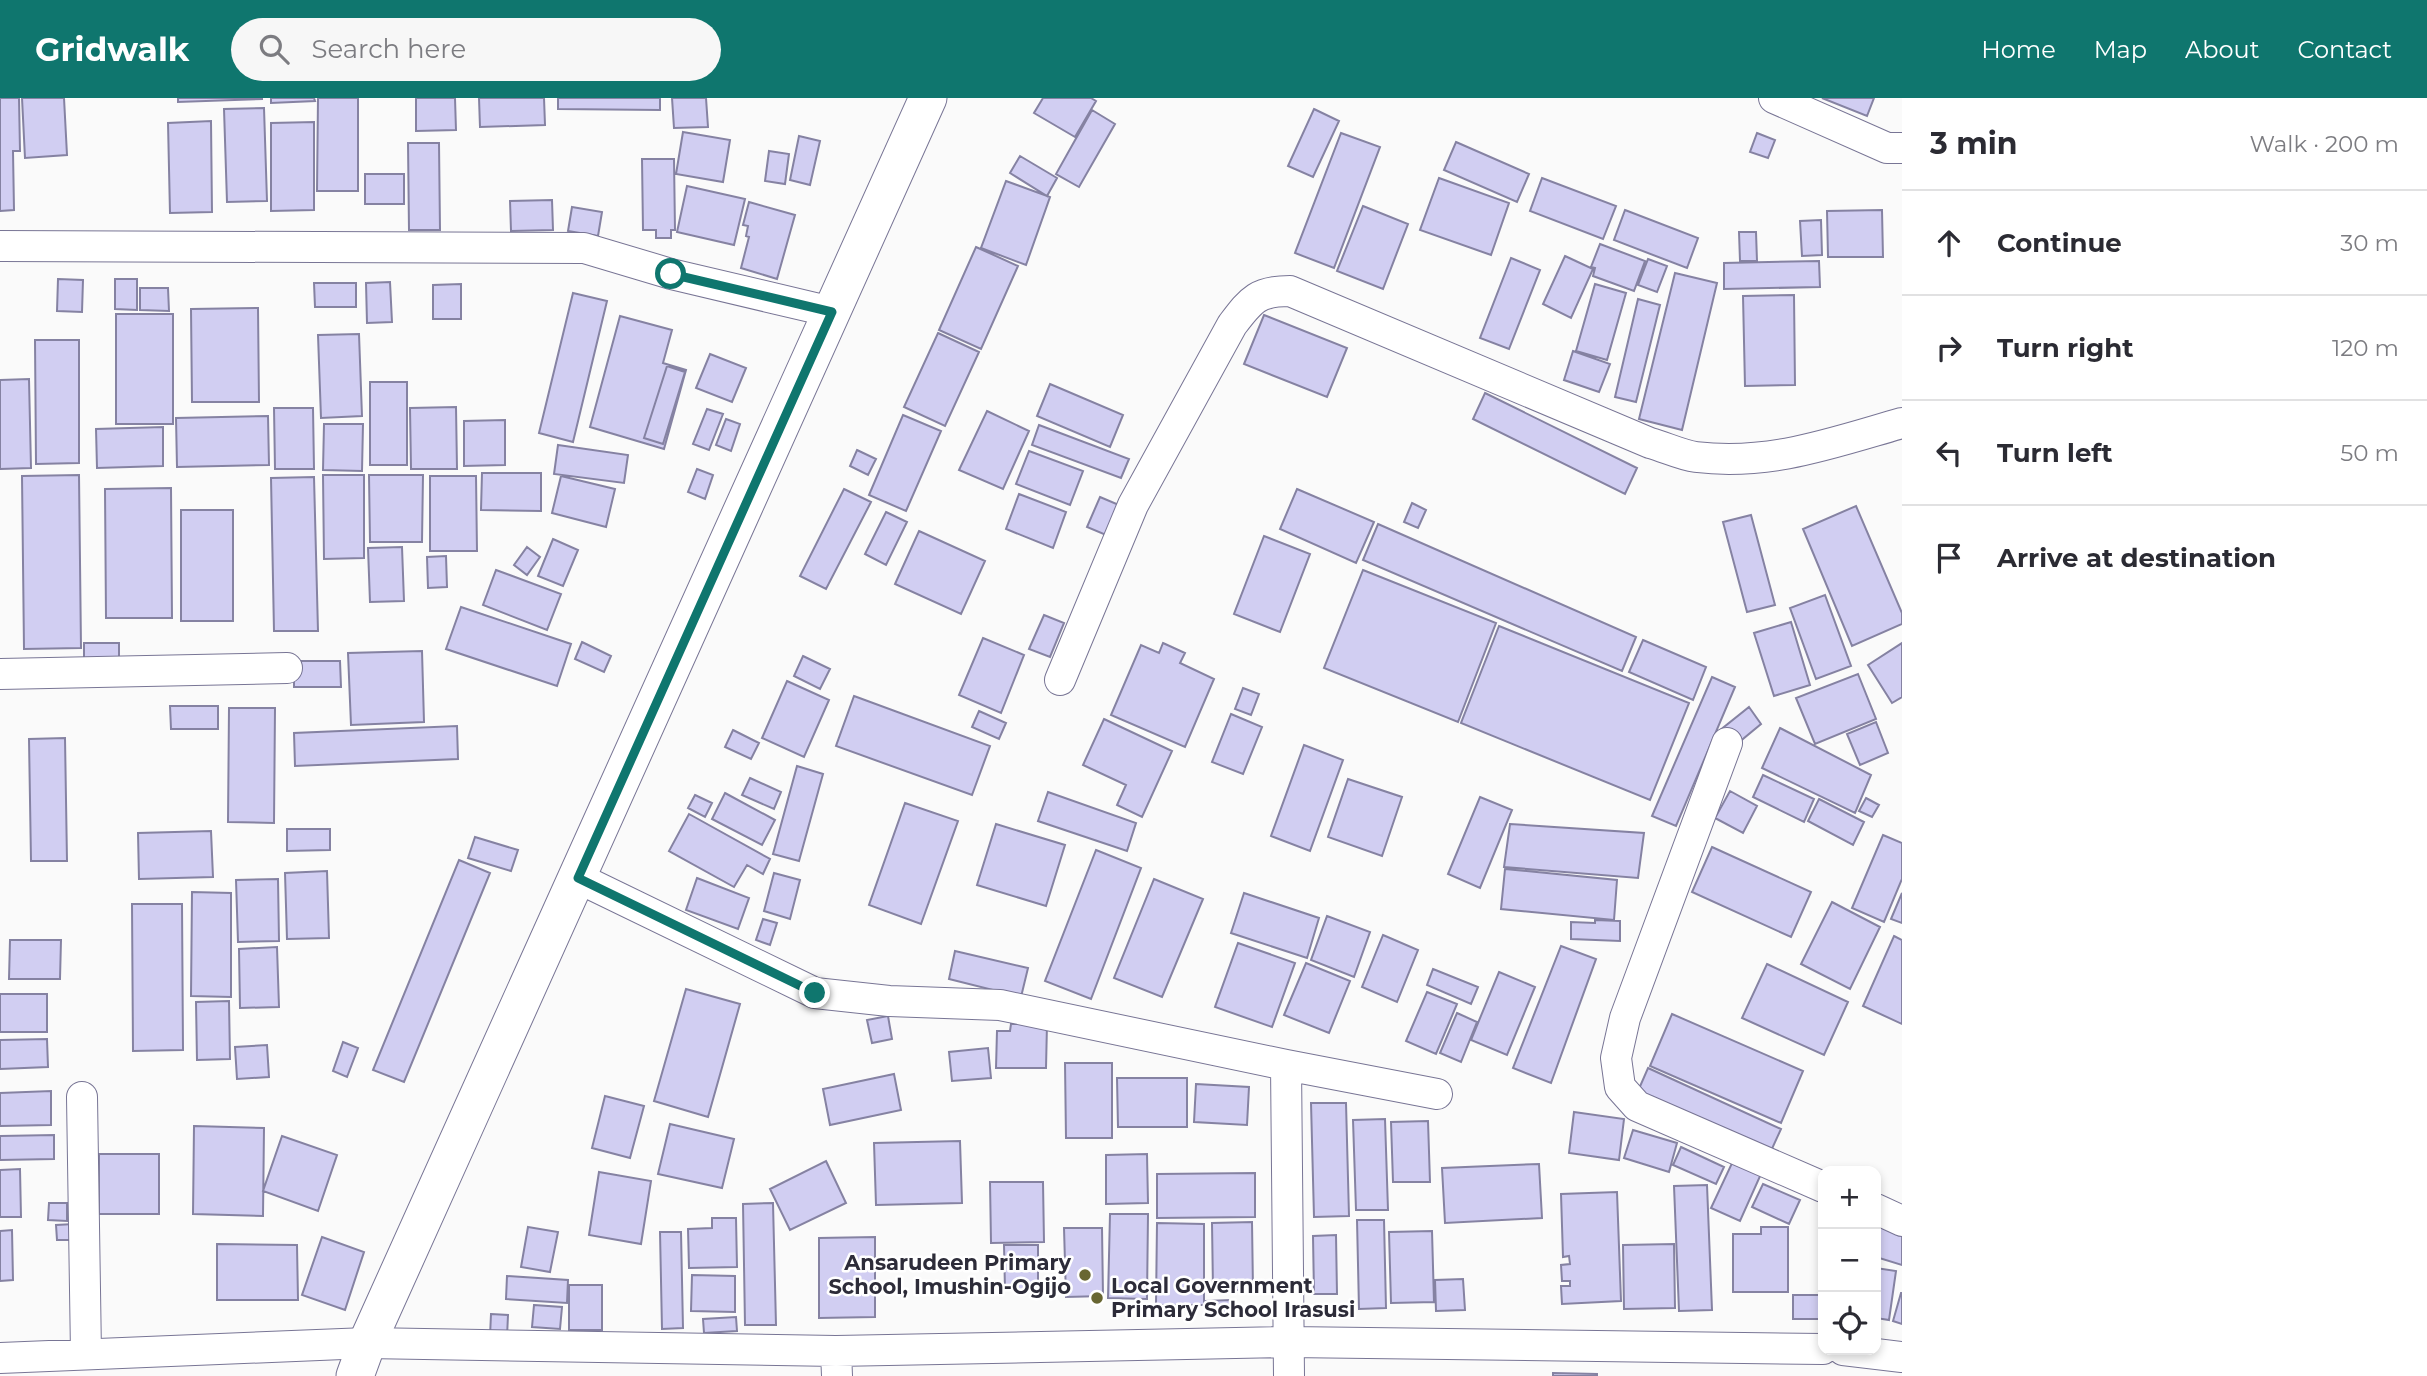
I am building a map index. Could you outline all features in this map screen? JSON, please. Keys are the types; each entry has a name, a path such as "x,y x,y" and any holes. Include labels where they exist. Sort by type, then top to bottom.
{"street":[{"path":"361,1360 928,98"},
{"path":"1774,98 1887,148 1902,148"},
{"path":"0,246 584,248 671,274 832,312"},
{"path":"1060,680 1133,505 1232,325 1251,301 1269,291 1290,292 1650,443 1695,457 1770,457 1799,453 1902,423"},
{"path":"0,674 287,668"},
{"path":"1727,743 1625,1018 1616,1058 1620,1087 1637,1106 1818,1185"},
{"path":"578,878 815,993 889,1002 1000,1005 1437,1094"},
{"path":"1286,1065 1289,1376"},
{"path":"82,1097 86,1354"},
{"path":"1881,1211 1902,1221"},
{"path":"0,1359 86,1354 361,1360 837,1364 1289,1342 1818,1349"},
{"path":"1881,1355 1902,1357"}],"building":[{"path":"0,98 19,98 20,151 13,151 14,210 0,211"},
{"path":"22,98 64,98 67,155 25,158"},
{"path":"178,98 262,98 262,99 178,102"},
{"path":"271,98 314,98 315,101 271,103"},
{"path":"318,98 358,98 358,191 317,191"},
{"path":"416,98 455,98 456,130 416,131"},
{"path":"479,98 544,98 545,125 480,127"},
{"path":"558,98 660,98 660,110 558,109"},
{"path":"672,98 706,98 708,127 674,128"},
{"path":"1043,98 1091,98 1096,101 1075,137 1034,113"},
{"path":"1822,98 1874,98 1867,116"},
{"path":"264,108 267,201 227,202 224,109"},
{"path":"1314,109 1339,121 1313,177 1288,166"},
{"path":"1092,110 1115,124 1079,187 1056,174"},
{"path":"211,121 212,212 170,213 168,123"},
{"path":"314,122 314,210 271,211 271,123"},
{"path":"683,132 730,140 723,182 676,174"},
{"path":"1341,133 1380,147 1334,268 1295,253"},
{"path":"1757,133 1775,140 1768,158 1750,152"},
{"path":"799,136 820,141 810,185 790,180"},
{"path":"1456,142 1529,174 1517,202 1444,170"},
{"path":"408,143 439,143 440,230 409,230"},
{"path":"769,151 789,154 785,184 765,181"},
{"path":"1020,156 1057,178 1047,196 1010,173"},
{"path":"642,159 674,159 675,230 671,230 671,238 656,238 656,230 643,230"},
{"path":"365,174 404,174 404,204 365,204"},
{"path":"1439,178 1509,203 1491,255 1420,230"},
{"path":"1542,178 1616,206 1603,239 1530,211"},
{"path":"1006,181 1050,197 1026,265 981,248"},
{"path":"687,186 745,199 734,245 677,232"},
{"path":"552,200 553,230 511,231 510,201"},
{"path":"749,202 795,215 777,279 741,268 749,237 746,236 748,226 743,225"},
{"path":"1363,206 1408,224 1383,289 1337,271"},
{"path":"572,207 602,212 598,236 568,231"},
{"path":"1625,210 1698,238 1687,268 1614,240"},
{"path":"1882,210 1883,257 1828,257 1827,211"},
{"path":"1821,220 1822,255 1802,256 1800,221"},
{"path":"1739,232 1756,232 1757,261 1740,261"},
{"path":"1600,244 1645,261 1634,291 1593,276 1595,268 1591,267"},
{"path":"976,247 1018,266 981,349 939,330"},
{"path":"1565,256 1593,269 1571,318 1543,304"},
{"path":"1511,258 1540,270 1509,349 1480,338"},
{"path":"1648,259 1667,266 1657,292 1638,285"},
{"path":"1819,261 1820,287 1724,289 1724,263"},
{"path":"1675,273 1717,283 1682,430 1639,419"},
{"path":"58,279 83,280 82,312 57,311"},
{"path":"115,279 137,279 137,310 115,309"},
{"path":"390,282 392,322 367,323 366,283"},
{"path":"314,283 356,283 356,307 315,307"},
{"path":"461,284 461,319 433,319 433,285"},
{"path":"1595,284 1626,293 1607,360 1576,351"},
{"path":"140,288 168,288 169,311 140,310"},
{"path":"573,293 607,301 573,442 539,433"},
{"path":"1794,295 1795,385 1745,386 1743,296"},
{"path":"1638,299 1660,305 1636,402 1615,397"},
{"path":"258,308 259,402 192,402 191,309"},
{"path":"116,314 173,314 173,424 116,424"},
{"path":"1264,315 1347,348 1327,397 1244,364"},
{"path":"620,316 672,330 663,363 686,370 664,449 590,427"},
{"path":"938,333 979,352 945,426 904,407"},
{"path":"359,334 362,416 321,418 318,335"},
{"path":"35,340 79,340 79,463 36,464"},
{"path":"1573,351 1610,364 1599,392 1564,380"},
{"path":"710,354 746,368 732,402 696,388"},
{"path":"667,366 685,372 663,444 644,438"},
{"path":"29,379 31,468 0,469 0,380"},
{"path":"370,382 407,382 407,465 370,465"},
{"path":"1050,384 1123,415 1110,447 1037,416"},
{"path":"1485,393 1637,468 1625,494 1473,419"},
{"path":"456,407 457,469 411,469 410,408"},
{"path":"274,408 313,408 314,469 275,469"},
{"path":"707,409 723,414 709,450 693,444"},
{"path":"987,411 1029,431 1003,489 959,470"},
{"path":"903,415 941,431 906,511 869,495"},
{"path":"268,416 269,465 177,467 176,418"},
{"path":"726,419 740,424 731,451 716,445"},
{"path":"505,420 505,465 464,466 464,421"},
{"path":"324,424 363,424 362,471 323,470"},
{"path":"1039,425 1129,459 1121,478 1032,445"},
{"path":"163,427 163,466 97,468 96,429"},
{"path":"558,445 628,455 624,483 554,474"},
{"path":"857,450 876,459 868,475 850,466"},
{"path":"1029,451 1083,471 1070,505 1016,484"},
{"path":"697,469 713,475 705,499 688,492"},
{"path":"482,473 541,473 541,511 481,510"},
{"path":"79,475 81,648 24,649 22,476"},
{"path":"323,475 364,475 364,558 324,559"},
{"path":"369,475 423,475 422,542 370,542"},
{"path":"430,476 476,476 477,551 430,551"},
{"path":"561,476 615,489 606,527 552,513"},
{"path":"314,477 318,631 274,631 271,478"},
{"path":"171,488 172,618 106,618 105,489"},
{"path":"844,489 871,502 826,589 800,576"},
{"path":"1297,489 1374,522 1356,563 1280,529"},
{"path":"1019,494 1066,512 1053,548 1006,529"},
{"path":"1100,497 1119,505 1106,535 1087,527"},
{"path":"1412,503 1426,510 1418,528 1404,522"},
{"path":"1856,506 1902,613 1902,624 1852,646 1803,529"},
{"path":"181,510 233,510 233,621 181,621"},
{"path":"886,512 907,522 886,565 865,554"},
{"path":"1751,515 1775,605 1747,612 1723,522"},
{"path":"1378,524 1636,637 1622,671 1363,560"},
{"path":"919,531 985,561 961,614 895,584"},
{"path":"1264,536 1310,554 1280,632 1234,614"},
{"path":"553,539 578,550 563,586 538,576"},
{"path":"402,547 404,601 370,602 368,548"},
{"path":"527,547 540,557 527,575 514,565"},
{"path":"446,556 447,587 428,588 427,557"},
{"path":"496,570 561,594 547,630 483,605"},
{"path":"1363,570 1496,623 1458,722 1324,668"},
{"path":"1825,595 1851,666 1816,679 1790,608"},
{"path":"461,607 571,644 557,686 446,649"},
{"path":"1044,615 1064,623 1050,657 1029,649"},
{"path":"1791,622 1810,685 1774,696 1754,633"},
{"path":"1499,626 1689,703 1650,800 1461,723"},
{"path":"983,638 1024,655 1001,713 959,695"},
{"path":"1643,640 1706,667 1693,700 1629,672"},
{"path":"582,642 611,656 604,672 575,659"},
{"path":"84,643 119,643 119,663 84,663"},
{"path":"1163,643 1185,653 1180,663 1214,679 1185,747 1111,715 1141,645 1159,653"},
{"path":"1902,643 1902,697 1892,703 1868,665"},
{"path":"422,651 424,722 351,725 348,653"},
{"path":"803,656 830,669 820,689 794,676"},
{"path":"294,661 340,661 341,687 294,687"},
{"path":"1858,674 1876,719 1815,744 1796,698"},
{"path":"1712,677 1735,687 1676,826 1652,816"},
{"path":"787,681 829,700 804,757 762,738"},
{"path":"1243,688 1259,694 1251,715 1235,709"},
{"path":"854,696 990,746 972,795 836,746"},
{"path":"170,706 218,706 218,729 171,729"},
{"path":"1749,707 1761,724 1732,748 1719,731"},
{"path":"229,708 275,708 274,823 228,822"},
{"path":"979,711 1006,723 999,739 972,727"},
{"path":"1231,714 1262,727 1243,774 1212,762"},
{"path":"1104,719 1172,751 1142,817 1117,805 1126,785 1083,765"},
{"path":"1876,722 1888,753 1860,765 1847,734"},
{"path":"457,726 458,759 295,766 294,733"},
{"path":"1780,728 1871,775 1855,813 1762,768"},
{"path":"733,730 759,743 751,759 725,747"},
{"path":"65,738 67,861 31,861 29,739"},
{"path":"1304,745 1343,760 1310,851 1271,836"},
{"path":"797,766 823,774 799,861 773,854"},
{"path":"1763,775 1814,799 1804,822 1753,797"},
{"path":"750,778 781,792 774,809 742,795"},
{"path":"1348,779 1402,797 1382,856 1328,837"},
{"path":"1730,791 1757,806 1743,833 1715,818"},
{"path":"1048,792 1136,823 1127,851 1038,821"},
{"path":"725,793 775,820 762,845 712,819"},
{"path":"695,795 712,803 705,817 688,808"},
{"path":"1480,797 1512,810 1480,888 1448,874"},
{"path":"1866,798 1879,805 1872,817 1859,811"},
{"path":"1819,799 1864,822 1853,845 1808,821"},
{"path":"905,803 958,821 921,924 869,905"},
{"path":"689,814 770,859 763,874 747,865 734,887 669,851"},
{"path":"996,824 1065,845 1046,906 977,885"},
{"path":"1510,824 1644,833 1638,878 1504,867"},
{"path":"287,829 330,829 330,850 287,851"},
{"path":"211,831 213,877 139,879 138,833"},
{"path":"1883,835 1902,843 1902,879 1884,922 1852,908"},
{"path":"475,837 518,850 511,871 468,858"},
{"path":"1712,847 1811,892 1791,937 1692,892"},
{"path":"1096,850 1141,868 1091,999 1045,981"},
{"path":"459,860 490,873 404,1082 373,1070"},
{"path":"1505,869 1617,880 1614,920 1501,909"},
{"path":"327,871 329,938 287,939 285,873"},
{"path":"774,873 800,880 790,919 764,911"},
{"path":"697,878 749,898 738,929 686,910"},
{"path":"278,879 279,941 238,942 236,880"},
{"path":"1154,879 1203,899 1162,997 1114,978"},
{"path":"192,892 231,893 231,997 191,996"},
{"path":"1244,893 1319,918 1307,958 1231,933"},
{"path":"1902,893 1902,923 1891,919"},
{"path":"1832,902 1880,927 1850,989 1801,964"},
{"path":"132,904 182,904 183,1050 133,1051"},
{"path":"1327,916 1370,932 1354,977 1311,960"},
{"path":"763,919 777,923 770,945 756,940"},
{"path":"1595,920 1620,921 1620,941 1571,939 1571,922 1595,923"},
{"path":"1383,935 1418,950 1397,1002 1362,987"},
{"path":"1894,936 1902,940 1902,1024 1863,1006"},
{"path":"10,940 61,940 60,979 9,979"},
{"path":"1238,943 1295,963 1272,1027 1215,1007"},
{"path":"1561,946 1596,959 1551,1083 1513,1068"},
{"path":"277,947 279,1007 240,1008 239,949"},
{"path":"955,951 1028,968 1021,997 949,979"},
{"path":"1306,963 1350,981 1329,1033 1284,1015"},
{"path":"1767,964 1848,1002 1824,1055 1742,1018"},
{"path":"1433,969 1478,987 1471,1004 1427,985"},
{"path":"1499,972 1535,987 1507,1055 1471,1040"},
{"path":"686,989 740,1004 708,1117 654,1101"},
{"path":"1427,992 1457,1004 1436,1054 1406,1041"},
{"path":"0,994 47,994 47,1032 0,1032"},
{"path":"229,1001 230,1059 197,1060 196,1002"},
{"path":"1457,1013 1477,1022 1461,1062 1440,1053"},
{"path":"1672,1014 1803,1071 1781,1123 1650,1066"},
{"path":"888,1016 892,1039 872,1043 867,1020"},
{"path":"1011,1024 1047,1024 1046,1068 996,1068 997,1031 1010,1031"},
{"path":"47,1039 48,1067 0,1069 0,1040"},
{"path":"343,1042 358,1048 347,1077 333,1071"},
{"path":"267,1045 269,1077 237,1079 235,1047"},
{"path":"988,1048 991,1078 952,1081 949,1052"},
{"path":"1065,1063 1112,1063 1112,1138 1066,1138"},
{"path":"1648,1068 1781,1129 1771,1151 1638,1091"},
{"path":"894,1074 901,1110 830,1125 823,1089"},
{"path":"1117,1078 1187,1078 1187,1127 1118,1127"},
{"path":"1196,1084 1249,1087 1247,1125 1194,1122"},
{"path":"51,1091 51,1125 0,1126 0,1093"},
{"path":"605,1096 644,1106 630,1158 592,1148"},
{"path":"1311,1103 1346,1103 1349,1216 1314,1217"},
{"path":"1574,1112 1624,1119 1619,1160 1569,1153"},
{"path":"1385,1119 1388,1210 1356,1210 1353,1120"},
{"path":"1428,1121 1430,1182 1393,1182 1391,1122"},
{"path":"670,1124 734,1139 722,1188 658,1174"},
{"path":"194,1126 264,1128 263,1216 193,1214"},
{"path":"1633,1130 1677,1143 1669,1172 1624,1158"},
{"path":"54,1135 54,1159 0,1160 0,1136"},
{"path":"282,1136 337,1155 318,1211 263,1191"},
{"path":"960,1141 962,1203 876,1205 874,1143"},
{"path":"1681,1147 1724,1167 1716,1184 1673,1165"},
{"path":"99,1154 159,1154 159,1214 99,1214"},
{"path":"1147,1154 1148,1203 1106,1204 1106,1155"},
{"path":"826,1161 846,1203 790,1230 770,1189"},
{"path":"1733,1161 1761,1174 1740,1221 1711,1208"},
{"path":"1539,1164 1542,1218 1445,1223 1442,1168"},
{"path":"20,1169 21,1217 0,1217 0,1170"},
{"path":"599,1172 651,1181 641,1244 589,1235"},
{"path":"1255,1173 1255,1217 1157,1218 1157,1174"},
{"path":"990,1182 1043,1182 1044,1242 991,1243"},
{"path":"1763,1184 1800,1200 1789,1224 1752,1207"},
{"path":"1707,1185 1712,1310 1679,1311 1674,1186"},
{"path":"1617,1192 1621,1301 1562,1304 1561,1286 1570,1286 1570,1281 1562,1281 1561,1265 1570,1264 1569,1256 1563,1257 1561,1194"},
{"path":"49,1203 67,1203 67,1221 48,1220"},
{"path":"773,1203 776,1325 745,1325 743,1204"},
{"path":"1110,1214 1148,1214 1147,1299 1108,1298"},
{"path":"712,1218 736,1218 737,1267 689,1268 688,1229 712,1228"},
{"path":"1357,1220 1384,1220 1386,1308 1359,1309"},
{"path":"1252,1222 1253,1290 1213,1290 1212,1223"},
{"path":"1157,1223 1204,1224 1204,1305 1156,1305"},
{"path":"74,1224 75,1240 57,1240 56,1225"},
{"path":"528,1227 558,1232 550,1272 521,1267"},
{"path":"1761,1227 1788,1227 1788,1292 1733,1292 1733,1234 1761,1234"},
{"path":"1064,1228 1102,1228 1103,1296 1066,1297"},
{"path":"1881,1228 1902,1234 1902,1265 1881,1259"},
{"path":"12,1230 13,1280 0,1281 0,1231"},
{"path":"1432,1231 1434,1302 1391,1303 1389,1232"},
{"path":"660,1232 681,1232 683,1328 662,1329"},
{"path":"1336,1235 1337,1294 1314,1294 1313,1236"},
{"path":"322,1237 364,1252 345,1310 302,1295"},
{"path":"875,1237 875,1317 819,1318 819,1238"},
{"path":"217,1244 297,1245 298,1300 217,1300"},
{"path":"1674,1244 1675,1308 1624,1309 1623,1245"},
{"path":"1004,1245 1038,1245 1038,1290 1005,1290"},
{"path":"1881,1269 1896,1271 1889,1320 1881,1319"},
{"path":"692,1275 735,1276 735,1312 691,1311"},
{"path":"507,1276 568,1280 567,1303 506,1299"},
{"path":"1463,1279 1465,1310 1436,1311 1435,1280"},
{"path":"569,1285 602,1285 602,1330 569,1330"},
{"path":"1902,1293 1902,1324 1893,1321"},
{"path":"1793,1295 1818,1295 1818,1319 1793,1319"},
{"path":"1230,1300 1231,1314 1206,1315 1206,1301"},
{"path":"534,1305 562,1307 560,1329 532,1327"},
{"path":"491,1314 508,1315 507,1337 490,1336"},
{"path":"736,1317 737,1331 704,1333 703,1319"},
{"path":"1553,1373 1597,1374 1597,1376 1553,1376"}],"place":[{"name":"Ansarudeen Primary School, Imushin-Ogijo","path":"1085,1275"},
{"name":"Local Government Primary School Irasusi","path":"1097,1298"}],"route":[{"path":"671,274 832,312 578,878 815,993"}]}
